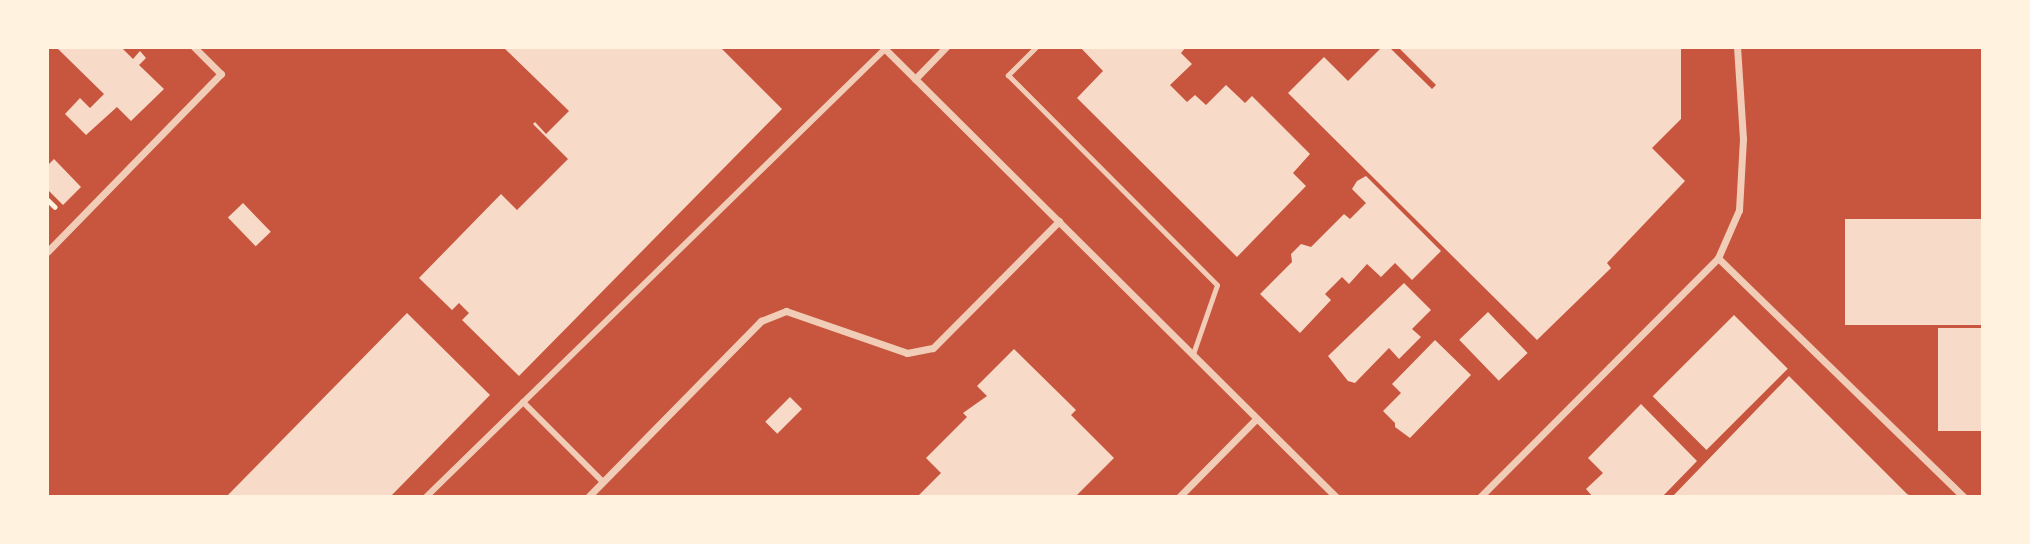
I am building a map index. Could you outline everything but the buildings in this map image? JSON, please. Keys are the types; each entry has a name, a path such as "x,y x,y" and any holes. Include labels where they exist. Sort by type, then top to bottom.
{"street":[{"path":"47,252 221,74 194,47"},
{"path":"915,79 946,47"},
{"path":"1480,497 1718,258 1739,210 1743,139 1737,47"},
{"path":"426,497 884,48 1336,497"},
{"path":"588,497 761,321 786,311 907,352 933,348 1059,221"},
{"path":"1718,258 1964,497"},
{"path":"523,402 603,482"},
{"path":"1179,497 1256,419"}],"lane":[{"path":"1036,47 1008,75 1217,285 1193,354"}]}
